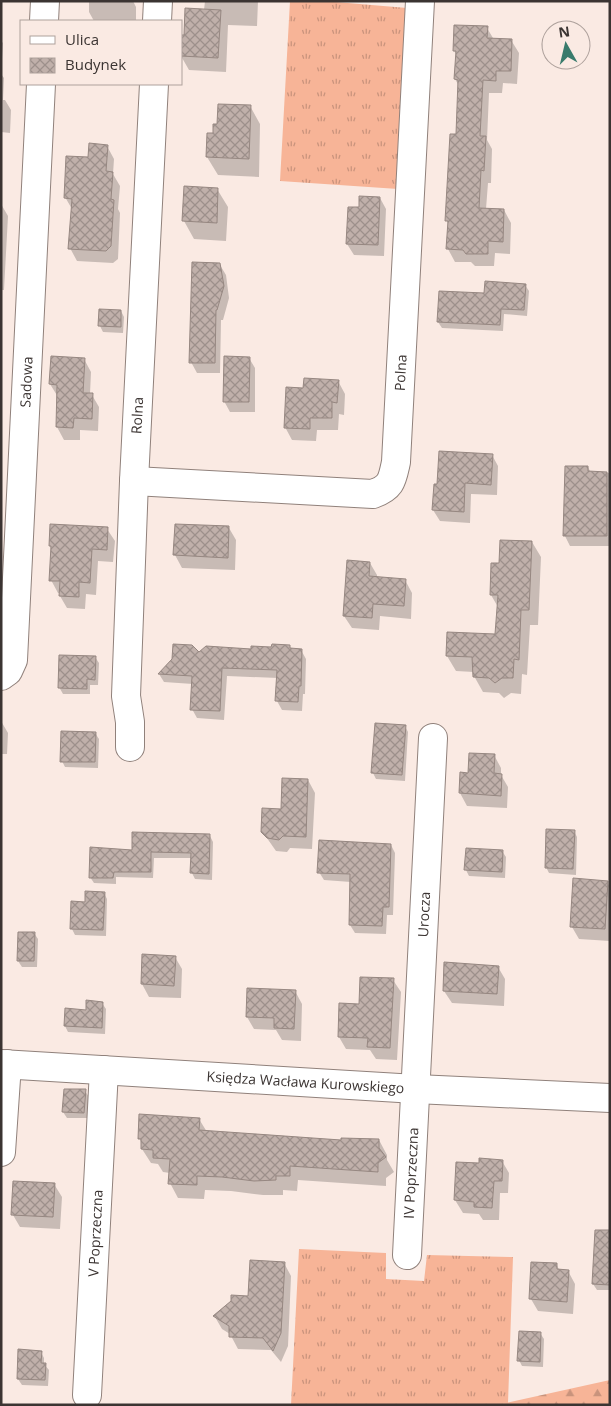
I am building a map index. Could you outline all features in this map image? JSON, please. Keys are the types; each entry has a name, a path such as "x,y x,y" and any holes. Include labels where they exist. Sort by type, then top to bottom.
{"street":[{"path":"44,20 45,1"},
{"path":"157,20 158,1"},
{"name":"Polna","path":"134,481 373,494 384,490 392,481 396,462 420,1"},
{"name":"Sadowa","path":"1,676 8,671 13,660 41,85"},
{"name":"Rolna","path":"130,747 130,722 126,696 134,481 154,85"},
{"name":"Urocza","path":"416,1090 432,738"},
{"path":"1,1152 4,1064"},
{"name":"Księdza Wacława Kurowskiego","path":"4,1064 416,1090 610,1098"},
{"name":"V Poprzeczna","path":"87,1395 104,1070"},
{"name":"IV Poprzeczna","path":"407,1255 416,1090"}],"green space":[{"path":"290,1 324,1 407,8 398,189 280,181"},
{"path":"299,1249 386,1253 386,1279 424,1281 427,1255 513,1257 508,1403 497,1405 291,1405"},
{"path":"610,1380 610,1405 497,1405"}],"building":[{"path":"185,8 221,10 218,58 182,56 182,35 184,35"},
{"path":"454,25 488,26 487,38 512,39 511,71 496,71 496,81 483,80 480,136 486,136 484,171 481,170 479,208 504,209 503,242 488,241 488,254 466,254 463,250 446,249 448,221 445,221 450,134 456,134 458,80 454,79 456,51 453,51"},
{"path":"218,104 251,105 249,159 206,157 207,133 213,133 213,124 217,124"},
{"path":"89,143 108,145 106,171 113,172 111,199 114,200 111,246 106,251 68,249 72,199 64,198 66,156 88,157"},
{"path":"184,186 218,188 217,223 182,221"},
{"path":"359,196 380,197 378,245 346,244 348,207 359,207"},
{"path":"192,262 220,263 224,286 216,310 215,363 189,363"},
{"path":"485,281 526,284 524,310 501,309 500,325 437,322 439,291 484,293"},
{"path":"99,309 121,310 121,327 98,326"},
{"path":"51,356 85,358 83,393 93,393 92,419 74,418 73,428 56,427 57,385 49,384"},
{"path":"224,356 250,357 249,402 223,402"},
{"path":"304,378 339,380 337,403 332,402 332,418 310,418 310,429 284,428 286,387 303,388"},
{"path":"439,451 493,454 491,485 465,483 464,512 432,510 434,484 437,484"},
{"path":"565,466 588,466 588,471 607,472 607,536 563,536"},
{"path":"50,524 108,527 107,550 92,549 90,583 79,582 79,597 59,596 60,581 49,581"},
{"path":"175,524 229,526 228,558 173,555"},
{"path":"500,540 532,541 529,610 521,610 519,660 514,659 513,678 502,678 495,683 489,678 473,677 472,657 446,656 447,632 495,634 498,595 490,595 491,563 499,563"},
{"path":"347,560 370,562 369,576 406,579 404,606 373,604 372,618 343,616"},
{"path":"173,644 192,645 199,652 206,646 251,649 251,646 271,647 272,644 290,645 290,648 302,649 301,686 299,686 298,702 275,701 277,670 222,668 220,711 190,710 192,676 158,674 172,659"},
{"path":"59,655 96,656 95,680 87,679 87,689 58,688"},
{"path":"375,723 406,725 402,775 371,773"},
{"path":"61,731 96,732 95,762 60,762"},
{"path":"469,753 495,754 494,773 502,774 501,796 459,793 460,772 468,773"},
{"path":"282,778 308,779 306,837 283,836 279,840 267,838 261,832 262,808 281,809"},
{"path":"546,829 575,830 573,869 545,868"},
{"path":"132,832 210,834 209,874 190,873 191,853 151,852 151,872 114,872 113,878 89,878 90,847 132,850"},
{"path":"319,840 391,844 389,907 383,907 382,926 349,925 350,874 317,873"},
{"path":"466,848 503,850 502,872 464,870"},
{"path":"573,878 608,881 605,929 570,927"},
{"path":"85,891 105,892 103,930 70,929 71,901 85,902"},
{"path":"18,932 35,932 34,961 17,961"},
{"path":"142,954 176,956 174,986 141,984"},
{"path":"444,962 499,966 497,994 443,991"},
{"path":"360,977 394,978 390,1048 367,1047 368,1038 338,1037 339,1003 359,1004"},
{"path":"247,988 296,990 294,1029 274,1028 274,1018 246,1017"},
{"path":"86,1000 103,1002 102,1028 64,1026 65,1008 86,1010"},
{"path":"64,1089 86,1089 84,1113 62,1112"},
{"path":"139,1114 200,1118 199,1130 341,1140 341,1138 379,1139 379,1148 386,1157 378,1163 378,1172 290,1166 290,1176 276,1176 276,1180 254,1181 197,1176 197,1185 168,1184 170,1159 153,1158 153,1150 141,1149 141,1139 138,1139"},
{"path":"479,1158 503,1160 502,1181 494,1181 492,1208 474,1207 474,1202 454,1200 456,1162 479,1163"},
{"path":"13,1181 55,1183 53,1217 11,1215"},
{"path":"595,1230 610,1230 610,1285 592,1284"},
{"path":"250,1260 285,1262 281,1333 273,1351 263,1338 229,1337 229,1326 213,1316 231,1301 231,1295 248,1296"},
{"path":"531,1262 557,1263 557,1269 569,1270 567,1302 529,1299"},
{"path":"519,1331 541,1332 540,1362 517,1361"},
{"path":"18,1349 42,1351 41,1363 46,1363 45,1380 17,1379"}]}
